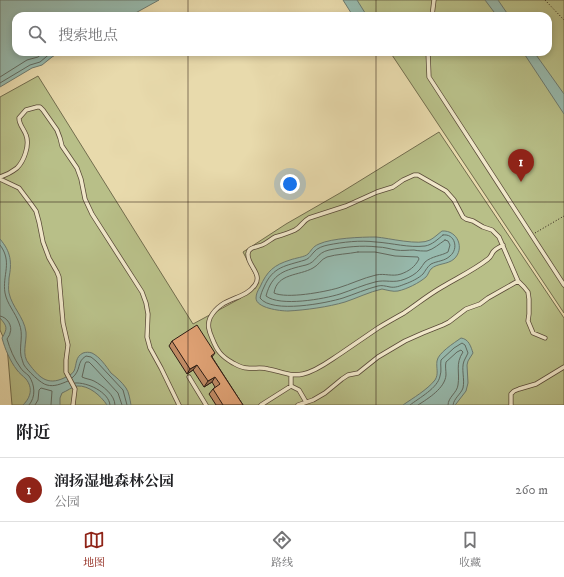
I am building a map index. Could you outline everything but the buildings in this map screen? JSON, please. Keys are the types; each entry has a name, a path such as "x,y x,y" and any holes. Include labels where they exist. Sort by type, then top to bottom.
{"lane":[{"path":"432,12 434,0"},
{"path":"428,56 429,77 564,285"},
{"path":"0,178 17,168 21,163 28,143 27,136 18,118 26,110 40,107 57,130 62,146 77,168 85,199 92,214 142,292 146,302 148,314 147,337 150,348 179,405"},
{"path":"503,245 493,252 490,258 484,262 427,296 404,313 381,326 328,362 310,372 291,375 267,369 242,367 221,356 208,329 210,318 221,304 240,296 256,284 258,280 257,275 248,254 251,249 262,245 273,238 296,230 300,227 304,220 308,218 346,206 377,192 393,187 414,175 418,175 446,191 454,200 466,219 492,230 499,237 503,245 518,281 528,292 528,321 530,327 533,333 545,338"},
{"path":"0,178 19,188 36,212 43,242 59,277 63,323 68,345 66,360 67,375 75,389 74,405"},
{"path":"298,405 313,400 325,393 348,375 358,373 378,357 405,341 449,322 466,309 480,304 518,281"},
{"path":"511,405 512,394 514,391 536,384 564,367"},
{"path":"290,386 291,375"},
{"path":"189,377 206,405"},
{"path":"290,386 299,390 306,402"},
{"path":"261,405 290,386"}],"path":[{"path":"546,0 564,20"},
{"path":"531,235 564,216"}],"green space":[{"path":"356,0 564,0 564,313 393,56 552,56 552,12 364,12"},
{"path":"38,76 193,324 241,298 258,281 243,252 286,224 340,193 439,132 564,318 564,405 12,405 7,346 0,330 0,97"}],"water":[{"path":"0,0 159,0 137,12 12,12 12,56 54,56 42,65 32,68 0,87"},
{"path":"343,0 357,0 364,12 350,12"},
{"path":"485,0 498,0 506,12 494,12"},
{"path":"526,56 537,56 564,94 564,114"},
{"path":"442,231 448,232 456,237 459,245 457,255 451,261 433,267 427,276 416,284 405,289 390,291 382,289 338,304 295,311 274,310 264,307 257,301 256,297 258,291 265,277 272,269 284,262 307,255 313,247 319,244 339,239 370,237 425,242 432,239"},
{"path":"0,239 10,257 9,293 25,327 25,357 33,369 48,381 58,380 73,372 77,359 80,355 85,352 92,353 100,359 124,386 128,392 131,405 107,405 90,389 77,386 62,393 60,405 23,405 28,399 30,386 12,363 2,338 6,327 0,318"},
{"path":"461,338 468,342 473,353 467,365 468,383 466,391 456,404 403,405 432,384 437,375 438,358 447,348"}],"place":[{"name":"润扬湿地森林公园","path":"521,182"}]}
